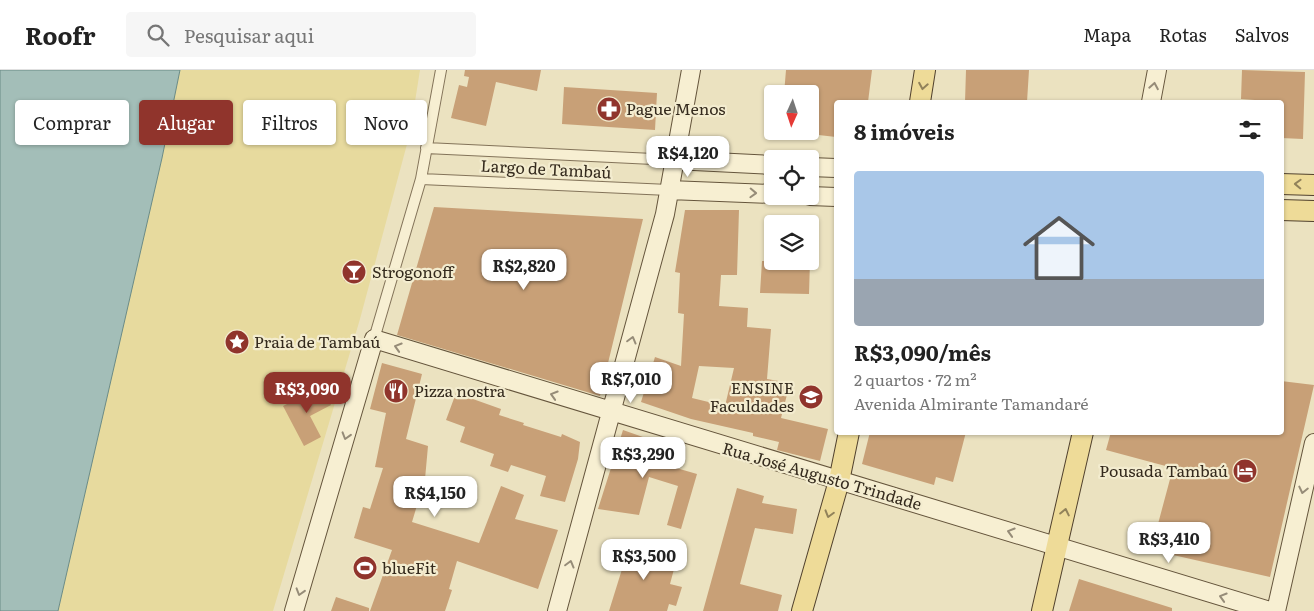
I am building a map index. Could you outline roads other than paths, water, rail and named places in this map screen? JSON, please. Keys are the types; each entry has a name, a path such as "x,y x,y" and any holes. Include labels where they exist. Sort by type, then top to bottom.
{"main road":[{"path":"557,611 663,224 691,70"},
{"path":"920,100 926,70"},
{"path":"1151,100 1157,70"},
{"path":"674,160 764,165"},
{"path":"819,167 834,168"},
{"path":"1284,184 1314,185"},
{"path":"669,190 764,194"},
{"path":"819,196 834,197"},
{"path":"1284,210 1314,211"},
{"path":"294,611 374,339"},
{"name":"Rua José Augusto Trindade","path":"374,339 1270,611"},
{"path":"802,611 839,481 848,435"},
{"path":"1042,611 1081,435"},
{"path":"1276,611 1314,443"}],"street":[{"path":"374,339 421,179 441,70"},
{"name":"Largo de Tambaú","path":"426,148 674,160"},
{"name":"Largo de Tambaú","path":"421,179 669,190"}],"water":[{"path":"0,70 180,70 174,100 139,100 139,145 165,145 58,611 0,611"}],"place":[{"name":"Pague Menos","path":"609,109"},
{"name":"Strogonoff","path":"354,272"},
{"name":"Praia de Tambaú","path":"237,342"},
{"name":"Pizza nostra","path":"396,391"},
{"name":"ENSINE Faculdades","path":"811,397"},
{"name":"Pousada Tambaú","path":"1245,471"},
{"name":"blueFit","path":"365,568"}]}
